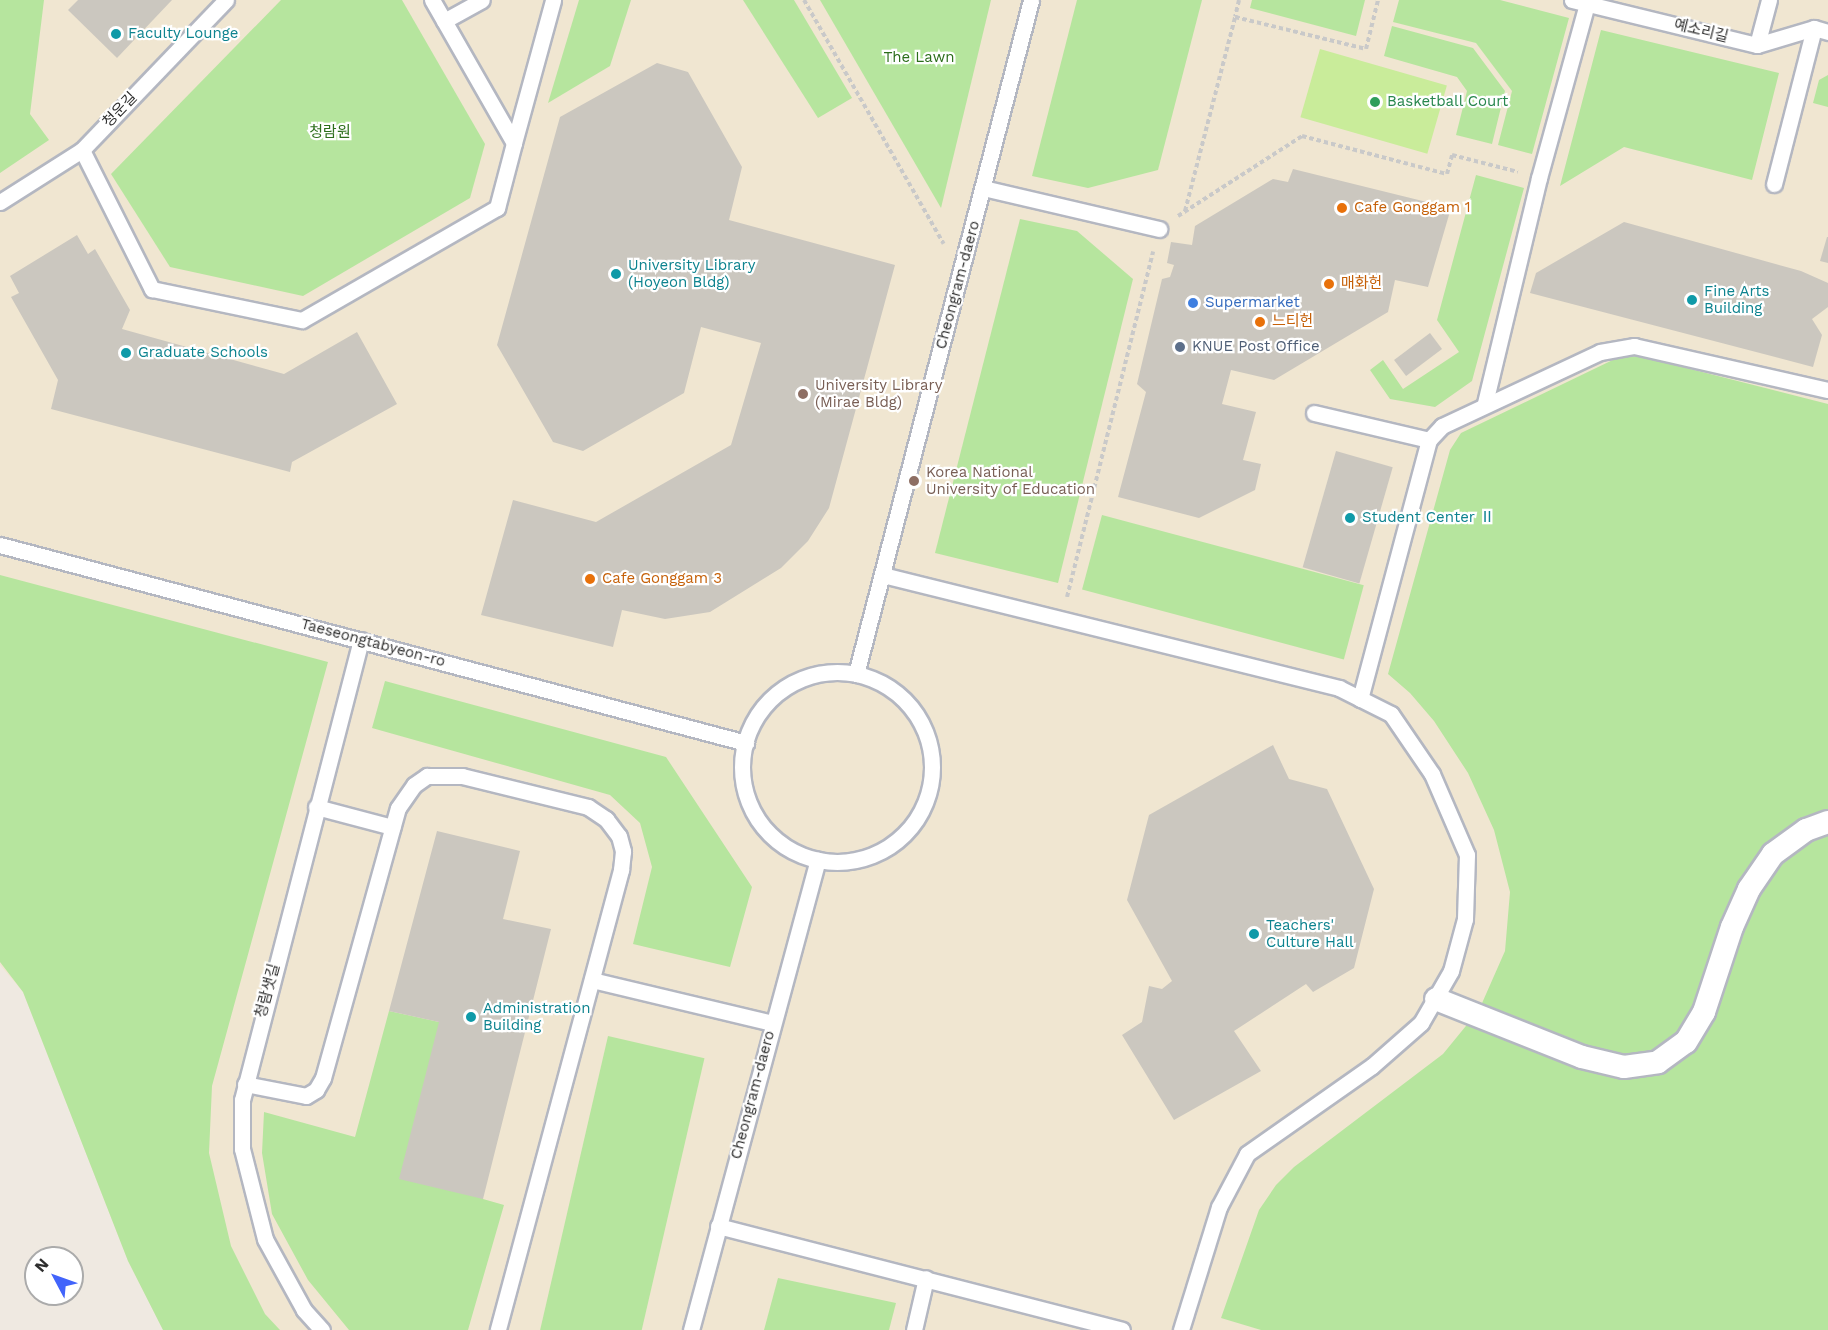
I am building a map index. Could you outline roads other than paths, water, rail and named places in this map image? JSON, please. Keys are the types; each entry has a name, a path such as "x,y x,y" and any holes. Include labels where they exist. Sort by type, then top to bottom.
{"street":[{"path":"1436,999 1582,1057 1624,1066 1658,1062 1686,1042 1704,1012 1732,927 1749,889 1773,854 1806,830 1828,822"}],"lane":[{"name":"청운길","path":"0,202 82,150 226,0"},
{"path":"432,0 514,143"},
{"path":"444,21 482,0"},
{"path":"82,150 152,289 302,320 497,208 553,0"},
{"name":"Cheongram-daero","path":"856,674 1031,0"},
{"path":"1769,0 1757,45 1821,30"},
{"path":"1485,404 1539,178 1585,1"},
{"name":"예소리길","path":"1585,1 1757,45"},
{"path":"1773,184 1821,30"},
{"path":"983,188 1159,229"},
{"path":"1360,699 1429,440 1442,426 1600,352 1634,346 1828,390"},
{"path":"1314,413 1429,440"},
{"name":"Taeseongtabyeon-ro","path":"0,545 746,743"},
{"path":"883,574 1339,688 1391,714 1432,774 1467,855 1466,919 1451,970 1436,999 1421,1023 1372,1066 1247,1154 1219,1207 1181,1330"},
{"name":"청람샛길","path":"322,1330 304,1311 282,1273 252,1196 242,1149 245,1084 361,640"},
{"path":"845,671 856,674 881,681 911,705 929,738 933,775 923,811 899,840 866,859 829,863 793,853 764,830 745,797 741,760 752,723 775,694 808,676 845,671"},
{"path":"245,1084 306,1096 316,1090 323,1078 392,826 398,808 414,785 427,776 444,773 588,807 606,819 618,836 622,851 592,980 498,1330"},
{"path":"316,807 392,826"},
{"name":"Cheongram-daero","path":"691,1330 818,860"},
{"path":"592,980 773,1023"},
{"path":"718,1226 1122,1330"},
{"path":"914,1330 926,1278"}],"place":[{"name":"Faculty Lounge","path":"116,34"},
{"name":"Basketball Court","path":"1375,102"},
{"name":"Cafe Gonggam 1","path":"1342,208"},
{"name":"University Library (Hoyeon Bldg)","path":"616,274"},
{"name":"매화헌","path":"1329,284"},
{"name":"Fine Arts Building","path":"1692,300"},
{"name":"Supermarket","path":"1193,303"},
{"name":"느티헌","path":"1260,322"},
{"name":"KNUE Post Office","path":"1180,347"},
{"name":"Graduate Schools","path":"126,353"},
{"name":"University Library (Mirae Bldg)","path":"803,394"},
{"name":"Korea National University of Education","path":"914,481"},
{"name":"Student Center Ⅱ","path":"1350,518"},
{"name":"Cafe Gonggam 3","path":"590,579"},
{"name":"Teachers' Culture Hall","path":"1254,934"},
{"name":"Administration Building","path":"471,1017"}],"park label":[{"name":"The Lawn","path":"919,58"},
{"name":"청람원","path":"330,133"}]}
